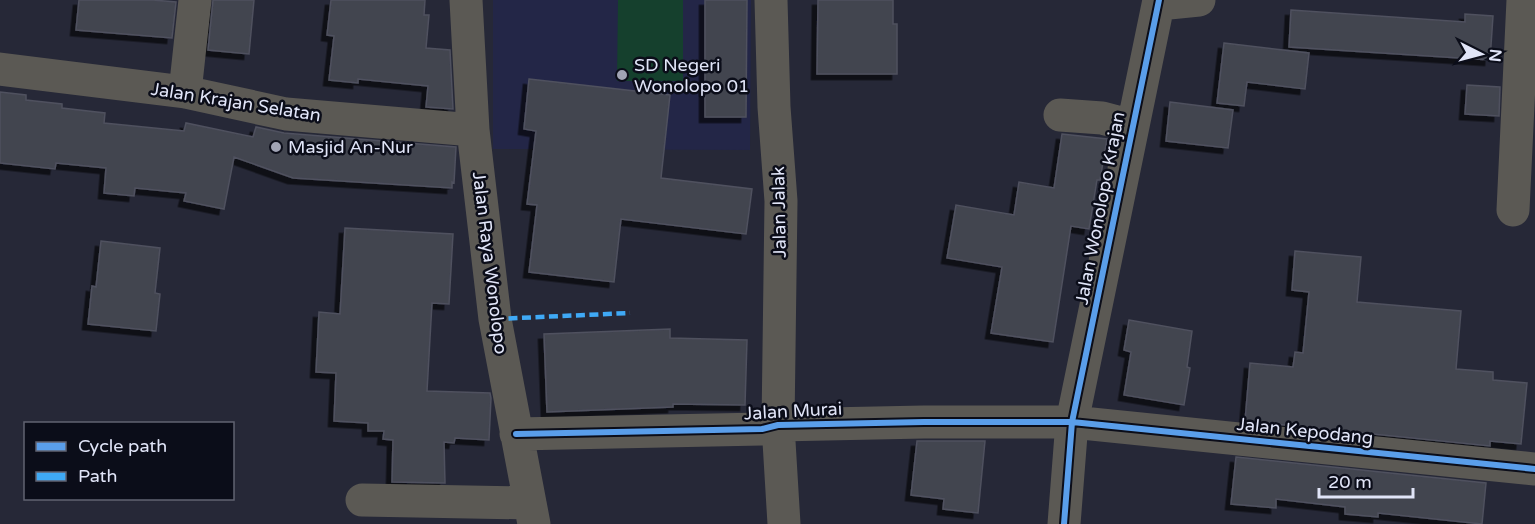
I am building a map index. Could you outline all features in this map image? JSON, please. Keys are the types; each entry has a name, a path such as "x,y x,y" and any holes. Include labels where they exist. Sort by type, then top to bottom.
{"street":[{"path":"184,92 195,0"},
{"name":"Jalan Raya Wonolopo","path":"466,0 473,130 495,319 532,514"},
{"name":"Jalan Jalak","path":"771,0 774,107 781,201 778,425 784,524"},
{"path":"1159,2 1199,0"},
{"path":"1513,210 1526,159 1523,0"},
{"name":"Jalan Wonolopo Krajan","path":"1064,524 1072,422 1159,2"},
{"name":"Jalan Krajan Selatan","path":"0,69 184,92 286,114 473,130"},
{"path":"1060,115 1102,118 1132,126"},
{"name":"Jalan Murai","path":"516,434 762,429 778,425 1072,422"},
{"name":"Jalan Kepodang","path":"1072,422 1535,469"},
{"path":"362,500 532,514"}],"shaded area":[{"name":"SD Negeri Wonolopo 01","path":"493,0 751,0 750,150 493,149"}],"green space":[{"path":"618,0 683,0 683,81 617,81"}],"building":[{"path":"79,0 176,2 172,38 76,30"},
{"path":"213,0 254,0 249,54 208,50"},
{"path":"331,0 425,0 424,15 429,15 426,48 450,50 453,109 426,107 428,86 358,79 358,83 329,80 334,36 327,35"},
{"path":"705,0 747,0 746,117 705,117"},
{"path":"818,0 893,0 893,24 897,24 897,74 817,74"},
{"path":"1291,10 1465,22 1465,14 1493,16 1490,60 1289,47"},
{"path":"1224,43 1309,53 1305,89 1247,82 1244,106 1217,103"},
{"path":"529,79 670,95 661,178 752,189 746,234 621,219 614,282 529,272 537,205 527,204 536,131 524,129"},
{"path":"1467,85 1500,87 1499,116 1465,114"},
{"path":"0,92 26,95 26,100 62,104 62,108 105,113 104,123 184,131 186,123 253,137 256,127 284,133 456,147 454,183 452,182 452,188 293,178 234,157 224,209 184,201 186,193 135,188 134,196 104,193 106,168 56,163 55,169 0,163"},
{"path":"1170,102 1233,110 1228,148 1166,141"},
{"path":"1062,134 1107,139 1089,229 1071,226 1053,342 991,333 1002,267 947,258 956,205 1014,215 1019,182 1054,188"},
{"path":"345,228 453,234 449,304 432,303 427,391 490,393 491,398 489,440 455,438 454,443 444,442 445,483 392,482 393,440 383,439 384,431 368,431 368,423 334,421 336,373 316,372 319,312 340,314"},
{"path":"101,241 160,248 155,293 160,294 156,331 88,324 92,286 96,287"},
{"path":"1295,251 1361,257 1357,302 1461,311 1456,369 1493,372 1493,380 1527,383 1521,444 1490,441 1490,446 1245,421 1250,363 1293,367 1295,352 1303,353 1309,292 1292,290"},
{"path":"1129,320 1192,331 1187,367 1190,368 1184,405 1124,395 1131,352 1124,350"},
{"path":"670,329 670,338 747,340 745,405 673,404 673,407 547,412 544,334"},
{"path":"917,441 985,441 978,513 943,509 944,499 911,495"},
{"path":"1236,457 1486,483 1482,524 1378,513 1378,517 1345,514 1345,507 1276,499 1276,508 1231,504"}],"marked path":[{"path":"495,319 630,313"}],"cycle path":[{"path":"1064,524 1072,422 1159,0"},
{"path":"516,434 762,429 778,425 1072,422 1535,469"}],"place":[{"name":"SD Negeri Wonolopo 01","path":"622,75"},
{"name":"Masjid An-Nur","path":"276,147"}]}
